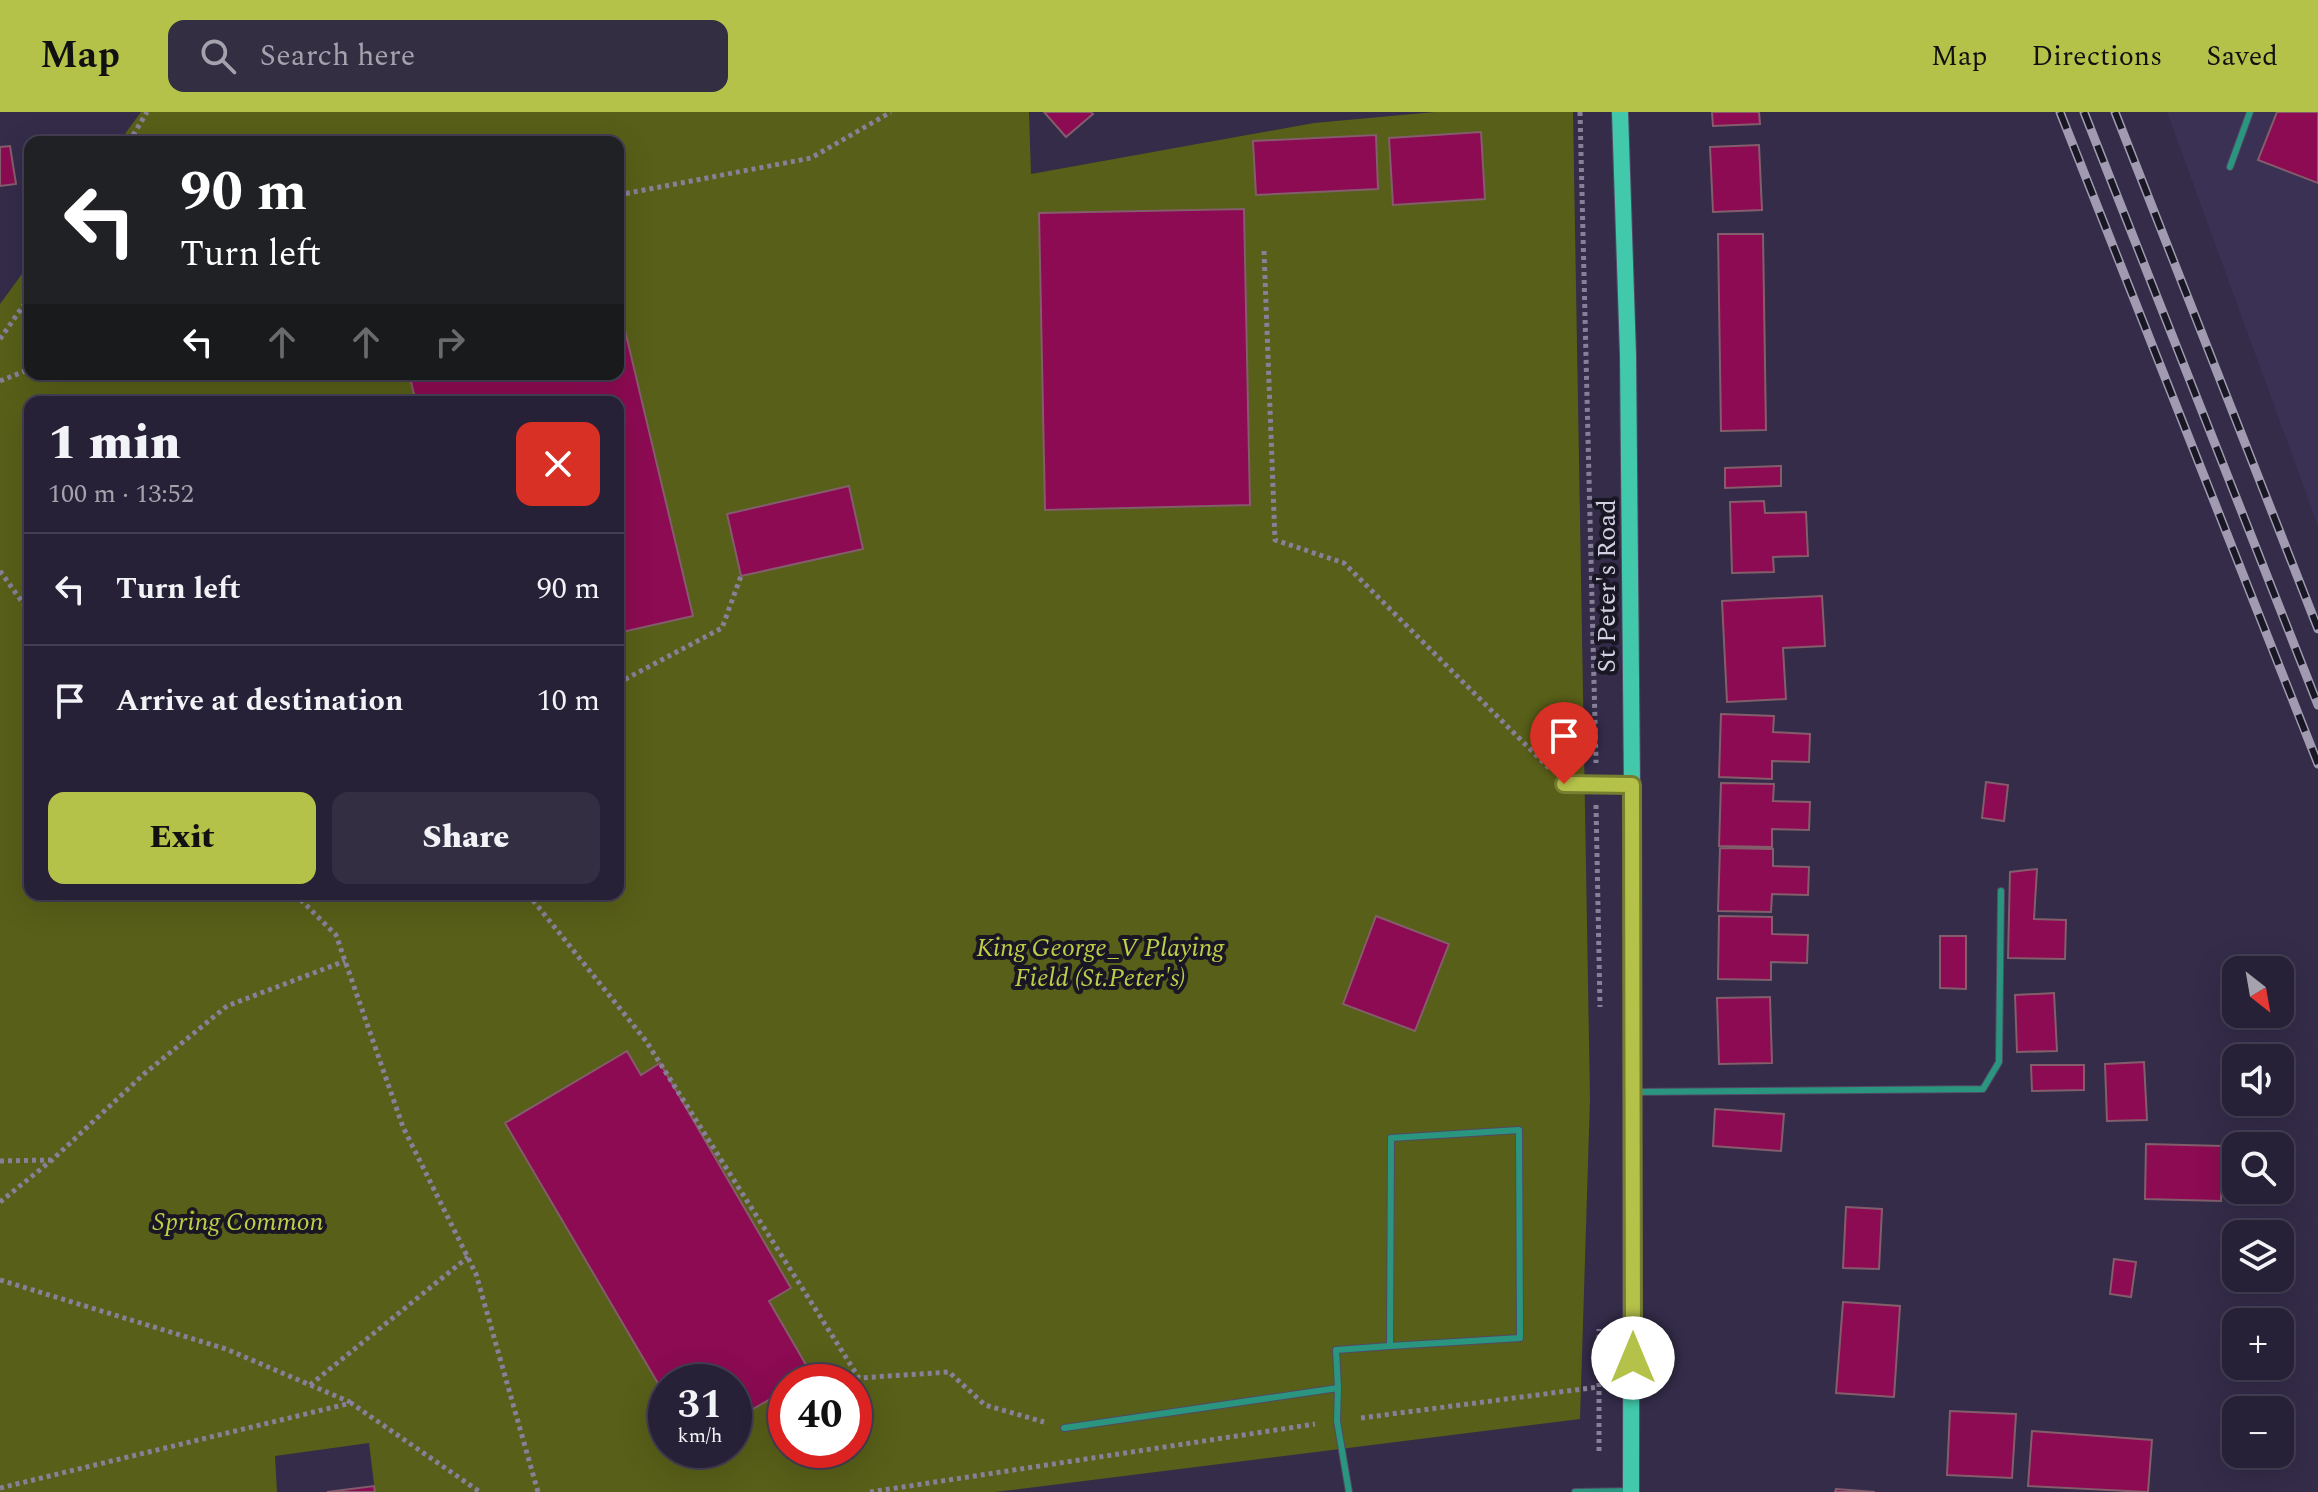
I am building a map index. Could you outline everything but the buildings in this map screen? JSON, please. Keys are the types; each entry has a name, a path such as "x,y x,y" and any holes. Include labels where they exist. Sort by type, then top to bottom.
{"street":[{"name":"St Peter's Road","path":"1620,112 1628,355 1632,785 1631,1492"}],"lane":[{"path":"2230,167 2250,112"},
{"path":"1564,784 1632,785"},
{"path":"1632,1092 1983,1089 1999,1062 2001,891"},
{"path":"1349,1492 1337,1421 1336,1350 1520,1338 1519,1130 1391,1138 1390,1346"},
{"path":"1064,1428 1338,1388"},
{"path":"1575,1492 1631,1492"}],"path":[{"path":"133,136 147,112"},
{"path":"624,194 811,158 891,112"},
{"path":"1580,112 1596,767"},
{"path":"1264,251 1275,540 1344,563 1564,784"},
{"path":"0,339 24,305"},
{"path":"0,381 24,371"},
{"path":"0,571 24,605"},
{"path":"624,680 722,628 741,576"},
{"path":"301,900 336,935 403,1127 481,1289 538,1492"},
{"path":"533,900 646,1041 859,1378 949,1372 985,1405 1064,1428"},
{"path":"0,1202 52,1160 144,1074 227,1006 345,961"},
{"path":"0,1161 52,1160"},
{"path":"309,1385 468,1257"},
{"path":"0,1280 226,1349 351,1403 480,1492"},
{"path":"870,1492 1337,1421 1598,1387 1599,1463"},
{"path":"0,1488 351,1403"}],"shaded area":[{"path":"2167,112 2318,112 2318,526"}],"green space":[{"name":"King George_V Playing Field (St.Peter's)","path":"141,112 1029,112 1031,174 1314,123 1435,112 1573,112 1590,1099 1580,1419 995,1492 375,1492 369,1443 275,1456 277,1492 0,1492 0,304 24,271 24,380 624,380 624,136 123,136"}],"railway":[{"path":"2060,112 2318,764"},
{"path":"2084,112 2318,705"},
{"path":"2115,112 2318,629"}],"route":[{"path":"1564,784 1632,785 1633,1358"}],"park label":[{"name":"Spring Common","path":"238,1221"}]}
